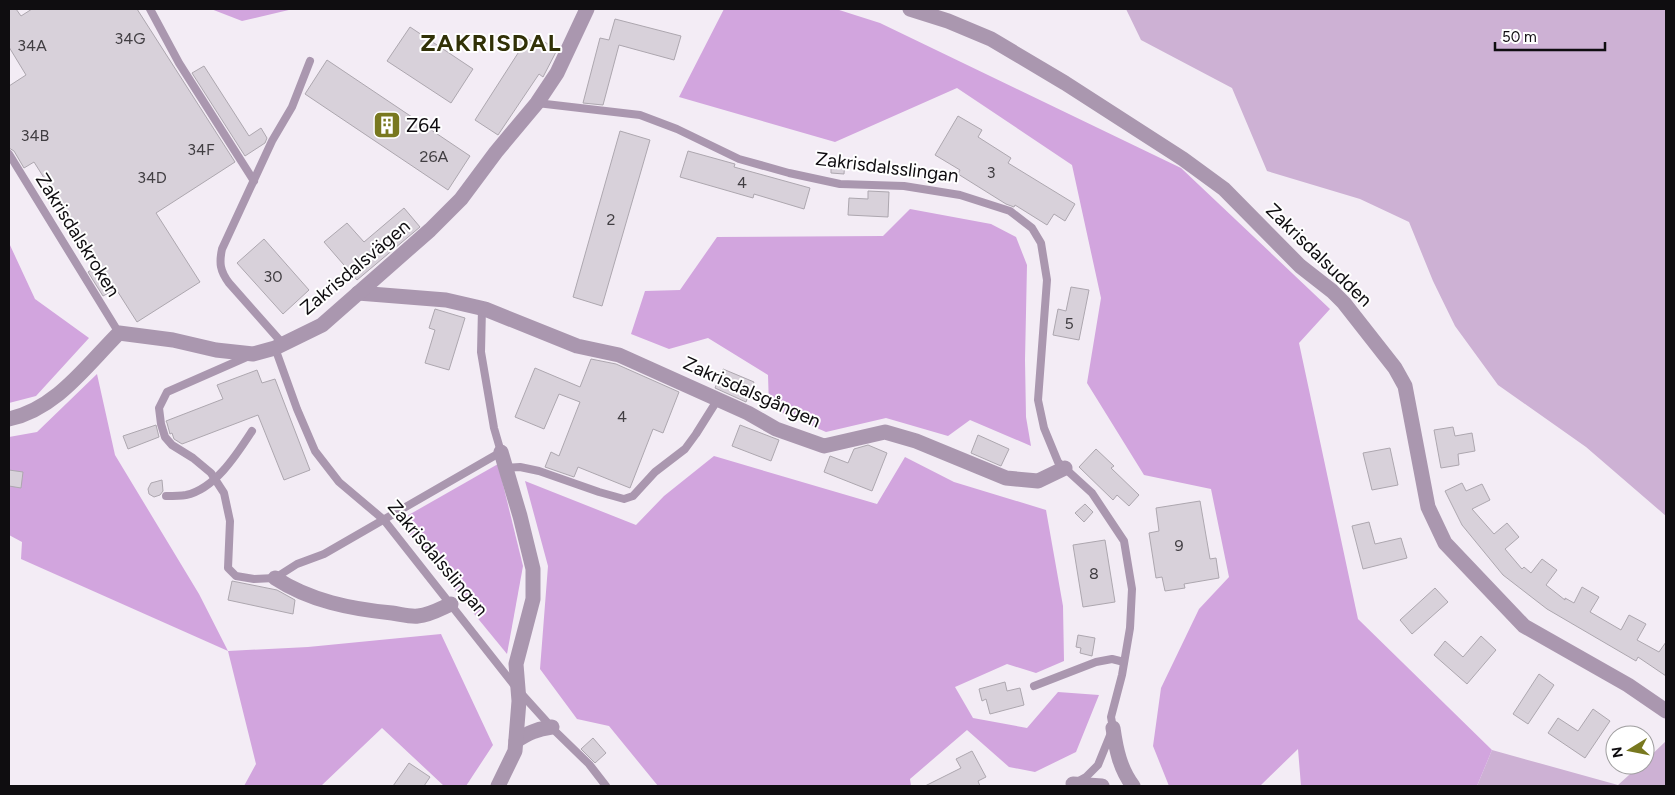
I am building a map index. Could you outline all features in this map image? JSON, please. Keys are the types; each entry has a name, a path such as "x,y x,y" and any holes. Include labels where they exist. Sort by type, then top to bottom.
{"street":[{"name":"Zakrisdalsvägen","path":"119,333 173,340 216,350 253,354 279,346 322,325 430,230 461,200 496,152 537,103 566,56 587,9"},
{"name":"Zakrisdalsudden","path":"910,9 948,21 991,39 1175,154 1224,189 1300,266 1344,303 1395,368 1405,386 1428,507 1445,543 1524,626 1628,685 1666,711"},
{"name":"Zakrisdalsgången","path":"358,293 438,299 482,308 577,346 619,355 748,413 776,429 824,446 885,432 916,441 1006,478 1038,481 1065,468"},
{"path":"9,419 23,416 46,404 67,387 119,333"},
{"path":"498,786 515,751 519,701 516,664 533,599 533,568 501,452"},
{"path":"275,578 308,595 334,604 368,611 418,616 434,613 451,604"},
{"path":"516,741 527,733 539,729 552,728"},
{"name":"Zakrisdalsslingan","path":"1112,728 1116,751 1126,776 1133,786"},
{"name":"Zakrisdalsslingan","path":"1071,785 1102,786"}],"lane":[{"path":"150,9 179,63 254,181"},
{"path":"279,346 221,273 219,261 222,249 272,141 292,107 310,60"},
{"name":"Zakrisdalsslingan","path":"537,103 640,115 677,129 739,159 789,173 840,184 904,186 960,196 1010,211 1032,228 1041,243 1047,280 1038,400 1044,428 1058,462 1092,493 1124,541 1132,589 1130,628 1111,717 1112,728 1098,765 1086,777 1071,785"},
{"name":"Zakrisdalskroken","path":"9,154 119,333"},
{"path":"253,354 167,392 159,408 165,437 172,445 193,458 211,473 224,493 230,521 228,568 236,576 254,579 275,578 297,564 324,554 501,452 494,428 481,352 482,308"},
{"name":"Zakrisdalsslingan","path":"279,346 297,409 315,451 339,482 384,520 518,690 552,728 589,764 606,786"},
{"path":"505,468 520,466 624,499 633,496 655,472 685,449 718,399"},
{"path":"166,496 186,495 202,489 230,464 252,432"},
{"path":"1034,686 1096,662 1112,660 1124,662"}],"shaded area":[{"path":"211,9 293,9 242,21"},
{"path":"724,9 836,9 880,23 1181,168 1330,309 1299,343 1358,619 1492,750 1477,786 1301,786 1298,749 1260,786 1169,786 1153,746 1161,688 1199,609 1229,577 1211,489 1144,475 1087,383 1101,298 1072,165 957,88 835,142 679,97"},
{"path":"1126,9 1666,9 1666,516 1586,447 1498,385 1455,326 1433,281 1409,222 1360,199 1267,171 1232,88 1141,40"},
{"path":"910,209 991,224 1016,237 1027,265 1026,417 1031,446 970,420 948,436 886,418 826,432 769,407 768,375 708,338 669,349 631,334 645,291 680,290 717,237 883,236"},
{"path":"9,243 35,299 89,338 36,396 9,403"},
{"path":"97,374 115,455 199,594 228,651 21,559 22,542 9,535 9,437 37,432"},
{"path":"714,456 877,504 905,457 954,482 1046,510 1063,606 1064,661 1036,673 1007,664 955,687 973,718 1027,728 1058,692 1099,695 1076,752 1035,772 1009,767 967,730 910,779 911,786 658,786 609,726 577,719 540,669 548,566 525,481 636,525 664,496"},
{"path":"498,464 523,566 507,654 398,521"},
{"path":"441,634 493,745 466,786 444,786 382,728 321,786 244,786 256,764 228,651 308,647"},
{"path":"1666,741 1666,786 1477,786 1492,750 1618,785 1629,775 1655,775 1655,751"}],"building":[{"path":"9,9 16,9 21,16 32,9 137,9 235,162 156,213 200,282 137,322 116,289 103,296 88,272 99,265 34,162 24,168 14,151 9,148 9,86 26,75 9,47"},
{"path":"615,19 681,36 674,60 619,45 603,105 583,103 600,38 609,40"},
{"path":"410,27 473,69 451,103 387,61"},
{"path":"521,34 536,44 540,39 557,50 543,77 539,74 498,135 475,120 520,50 513,46"},
{"name":"Z64","path":"327,60 470,156 448,190 305,94"},
{"path":"204,66 249,136 261,128 267,138 265,143 245,156 192,73"},
{"path":"958,116 982,130 978,137 1011,158 1008,163 1075,204 1065,221 1054,214 1047,225 1015,205 1014,207 1006,204 958,174 960,170 935,155"},
{"path":"620,131 650,140 602,306 573,297"},
{"path":"688,151 735,164 734,167 810,188 804,209 754,194 753,198 680,177"},
{"path":"831,158 845,159 844,174 831,173"},
{"path":"868,191 889,192 888,217 848,215 849,198 868,199"},
{"path":"404,208 420,227 357,280 324,242 347,223 364,242"},
{"path":"264,239 309,290 283,314 237,263"},
{"path":"1071,287 1089,290 1079,340 1053,335 1058,309 1066,311"},
{"path":"435,309 465,318 449,370 425,363 435,330 429,328"},
{"path":"591,359 616,364 679,392 663,433 653,429 630,488 578,467 574,477 545,467 551,452 559,456 580,402 559,394 544,429 515,417 535,368 580,387"},
{"path":"723,369 754,382 746,402 715,388"},
{"path":"257,370 262,383 275,379 310,470 284,480 258,415 182,444 174,439 172,433 170,434 166,421 223,399 217,385"},
{"path":"156,425 159,437 128,449 123,436"},
{"path":"740,425 779,440 771,461 732,446"},
{"path":"1453,427 1455,436 1472,433 1475,451 1458,454 1459,465 1441,468 1434,430"},
{"path":"978,435 1009,449 1001,466 971,453"},
{"path":"868,445 887,453 872,491 824,472 830,456 848,463 854,449"},
{"path":"1390,448 1398,485 1372,490 1363,453"},
{"path":"1096,449 1114,466 1111,468 1139,495 1129,506 1117,495 1113,500 1079,467"},
{"path":"9,470 23,472 21,488 9,486"},
{"path":"162,480 163,491 160,495 154,497 149,494 148,489 151,483"},
{"path":"1462,483 1466,491 1482,484 1490,500 1472,509 1494,534 1507,523 1519,537 1505,549 1522,569 1524,567 1531,573 1542,559 1557,570 1546,585 1565,600 1565,598 1574,603 1582,587 1599,597 1590,612 1621,630 1629,615 1646,624 1637,640 1659,652 1666,642 1666,676 1638,657 1636,661 1547,609 1503,575 1462,525 1445,491"},
{"path":"1200,501 1210,559 1216,558 1219,578 1184,584 1185,588 1165,591 1162,577 1156,578 1149,533 1159,531 1156,508"},
{"path":"1085,504 1093,512 1084,522 1075,513"},
{"path":"1369,522 1375,544 1401,538 1407,558 1363,569 1352,526"},
{"path":"1105,540 1115,602 1083,607 1073,545"},
{"path":"232,581 277,590 295,600 293,614 228,600"},
{"path":"1435,588 1448,602 1412,634 1400,620"},
{"path":"1078,635 1095,638 1092,656 1080,653 1081,648 1076,647"},
{"path":"1481,636 1496,650 1467,684 1434,655 1445,641 1463,657"},
{"path":"1539,674 1554,685 1528,724 1513,714"},
{"path":"1005,682 1007,691 1020,688 1024,705 990,714 986,699 982,701 979,689"},
{"path":"1593,709 1610,721 1605,725 1605,728 1585,758 1548,733 1558,718 1578,731"},
{"path":"593,738 606,753 595,763 581,749"},
{"path":"972,751 986,777 978,781 980,786 925,786 961,768 956,759"},
{"path":"409,763 430,777 424,786 393,786"}],"place":[{"name":"Z64","path":"387,125"}],"district":[{"name":"ZAKRISDAL","path":"491,42"}]}
